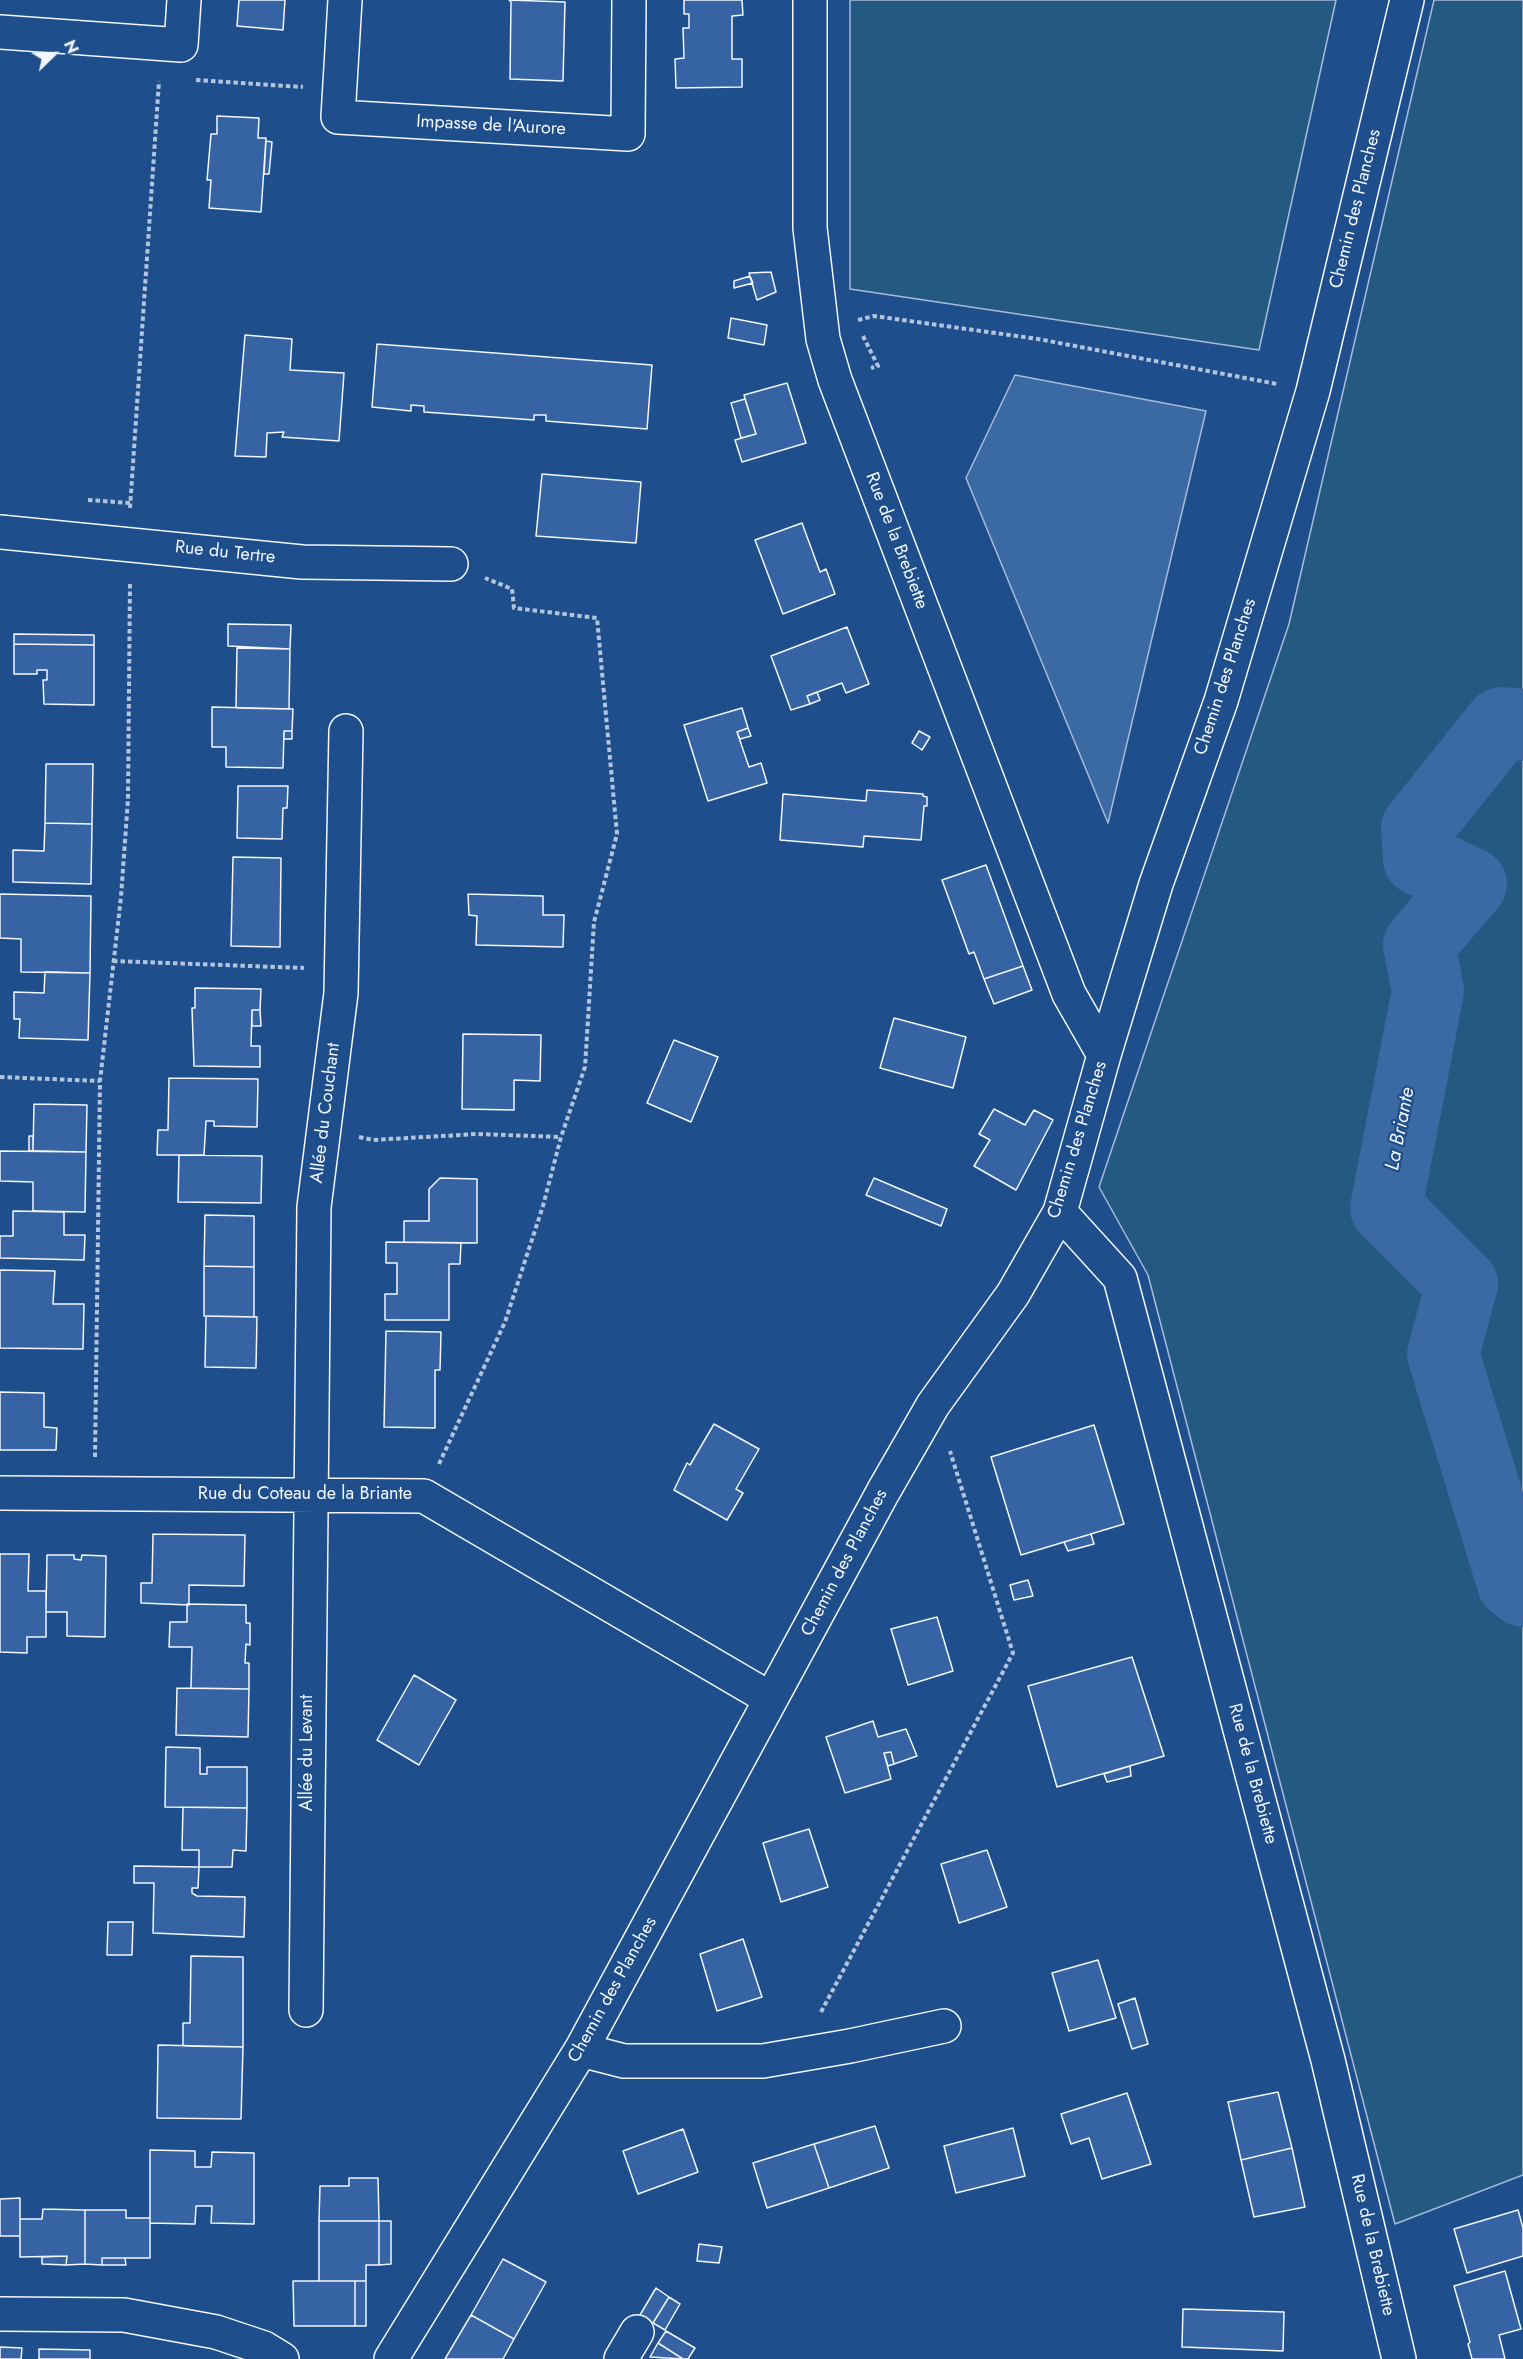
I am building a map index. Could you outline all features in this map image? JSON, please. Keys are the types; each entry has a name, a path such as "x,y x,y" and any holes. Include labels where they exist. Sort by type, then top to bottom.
{"street":[{"path":"0,32 181,45 184,0"},
{"name":"Impasse de l'Aurore","path":"345,0 338,117 628,134 629,0"},
{"name":"Rue de la Brebiette","path":"810,0 810,228 823,339 835,380 1069,994 1104,1055"},
{"name":"Chemin des Planches","path":"391,2359 581,2050 883,1492 933,1405 1013,1294 1060,1212 1104,1055 1156,884 1221,701 1313,391 1407,0"},
{"name":"Rue du Tertre","path":"0,532 302,561 451,564"},
{"name":"Allée du Couchant","path":"310,1495 314,1207 341,993 346,730"},
{"name":"Rue de la Brebiette","path":"1060,1212 1120,1278 1328,2060 1399,2359"},
{"name":"Rue du Coteau de la Briante","path":"0,1493 424,1496 771,1700"},
{"name":"Allée du Levant","path":"306,2010 310,1495"},
{"path":"581,2050 624,2061 763,2061 944,2026"},
{"path":"0,2314 124,2315 216,2332 264,2348 282,2359"}],"path":[{"path":"94,1494 100,1082 121,897 128,799 130,570 128,543 161,44"},
{"path":"193,80 339,90"},
{"path":"835,380 878,366 856,320 874,316 1038,339 1313,391"},
{"path":"424,1496 505,1322 543,1206 561,1137 585,1067 594,922 617,834 597,618 514,608 512,589 451,564"},
{"path":"113,961 341,969"},
{"path":"0,1077 100,1082"},
{"path":"323,1131 373,1140 477,1134 561,1137"},
{"path":"798,2055 1013,1653 955,1465 933,1405"}],"shaded area":[{"path":"850,0 1336,0 1259,350 850,289"},
{"path":"1434,0 1523,0 1523,2175 1395,2224 1148,1275 1099,1187 1289,624"},
{"path":"1015,375 1206,411 1108,823 966,478"}],"building":[{"path":"239,0 285,0 283,30 237,26"},
{"path":"509,0 565,2 563,81 510,79 511,2"},
{"path":"684,0 742,0 743,15 732,16 732,59 742,59 742,87 676,88 675,59 684,58 683,28 689,28 689,14 684,14"},
{"path":"217,116 259,118 258,138 266,138 261,212 209,208 211,180 207,180 211,134 217,134"},
{"path":"266,141 272,142 269,174 264,174"},
{"path":"771,272 776,292 757,300 749,273"},
{"path":"750,276 753,283 734,288 734,281"},
{"path":"731,318 767,325 764,345 728,338"},
{"path":"245,335 292,339 290,370 344,373 339,441 282,437 284,432 267,433 266,457 235,456"},
{"path":"377,344 652,365 647,429 546,421 546,415 534,415 534,420 424,412 424,406 411,405 411,411 372,407"},
{"path":"787,383 806,443 742,462 735,440 756,434 744,395"},
{"path":"745,399 756,434 741,438 731,403"},
{"path":"542,474 641,482 636,543 536,536"},
{"path":"802,523 820,572 826,569 835,594 783,614 755,540"},
{"path":"228,624 291,625 290,649 228,646"},
{"path":"847,627 869,684 846,693 842,683 807,696 810,704 791,710 771,656"},
{"path":"14,634 94,635 94,645 14,644"},
{"path":"14,644 94,645 94,705 44,704 43,680 47,680 47,670 37,670 37,674 14,674"},
{"path":"237,648 290,649 289,709 236,708"},
{"path":"817,692 820,700 810,704 807,696"},
{"path":"212,707 293,709 292,731 284,731 283,768 226,767 226,747 212,747"},
{"path":"742,708 748,728 737,732 749,767 761,763 767,783 708,801 684,725"},
{"path":"748,728 751,736 740,739 737,732"},
{"path":"284,731 292,731 292,739 284,739"},
{"path":"919,731 930,737 922,750 912,743"},
{"path":"46,764 93,764 92,824 45,823"},
{"path":"238,786 288,786 287,808 283,808 282,839 237,838"},
{"path":"867,790 923,794 927,797 921,840 864,836 863,847 780,840 783,794 866,801"},
{"path":"45,823 92,824 91,884 13,882 13,850 44,851"},
{"path":"233,857 281,858 280,947 231,946"},
{"path":"986,865 1023,966 984,979 974,952 969,954 942,880"},
{"path":"0,894 91,896 90,973 21,972 21,939 0,938"},
{"path":"468,894 543,896 543,915 564,915 563,947 476,945 477,916 469,915"},
{"path":"1023,966 1032,990 994,1004 984,979"},
{"path":"45,972 90,973 88,1040 19,1038 20,1019 14,1019 14,992 44,993"},
{"path":"195,988 261,989 260,1010 252,1010 251,1046 260,1046 260,1067 194,1066 192,1008 195,1008"},
{"path":"252,1010 260,1010 261,1026 252,1026"},
{"path":"894,1018 966,1037 953,1088 880,1068"},
{"path":"463,1034 541,1035 540,1081 514,1080 514,1110 462,1109"},
{"path":"674,1040 718,1057 691,1122 647,1103"},
{"path":"169,1078 258,1079 257,1127 214,1126 214,1121 206,1121 204,1155 157,1155 158,1130 168,1130"},
{"path":"34,1104 87,1105 86,1152 33,1151"},
{"path":"994,1109 1025,1125 1034,1110 1053,1120 1016,1190 974,1166 990,1140 979,1134"},
{"path":"29,1136 33,1136 33,1151 29,1151"},
{"path":"0,1151 86,1152 85,1212 33,1211 33,1182 0,1181"},
{"path":"179,1155 262,1156 261,1203 178,1202"},
{"path":"440,1178 477,1179 477,1243 404,1242 404,1221 429,1221 429,1189"},
{"path":"874,1178 947,1209 941,1226 866,1195"},
{"path":"13,1211 64,1212 64,1235 85,1235 84,1260 0,1258 0,1236 13,1236"},
{"path":"205,1215 254,1216 254,1267 204,1266"},
{"path":"386,1242 461,1243 460,1264 449,1264 449,1320 385,1320 385,1294 397,1294 397,1263 386,1263"},
{"path":"204,1266 254,1267 254,1317 204,1316"},
{"path":"0,1270 55,1271 53,1304 84,1304 83,1349 0,1348"},
{"path":"206,1316 257,1317 256,1368 205,1367"},
{"path":"386,1331 441,1332 440,1370 435,1370 435,1428 384,1427"},
{"path":"0,1392 44,1393 44,1427 57,1428 56,1450 0,1450"},
{"path":"714,1424 759,1449 736,1489 743,1493 727,1520 674,1490 687,1463 690,1465"},
{"path":"1094,1425 1124,1524 1021,1555 991,1457"},
{"path":"153,1534 245,1535 244,1586 189,1585 189,1605 141,1603 141,1583 152,1583"},
{"path":"1091,1534 1094,1544 1068,1551 1064,1542"},
{"path":"0,1554 29,1554 28,1591 46,1591 46,1637 27,1637 27,1653 0,1652"},
{"path":"47,1555 74,1555 74,1559 81,1560 82,1555 106,1556 105,1637 67,1636 67,1612 46,1612"},
{"path":"1028,1580 1033,1596 1014,1600 1010,1585"},
{"path":"187,1604 246,1605 246,1623 250,1623 250,1645 246,1644 245,1663 249,1663 249,1689 191,1688 192,1647 169,1647 170,1622 187,1622"},
{"path":"937,1617 953,1671 908,1685 891,1629"},
{"path":"1132,1657 1164,1756 1057,1787 1028,1686"},
{"path":"414,1675 456,1700 419,1765 377,1740"},
{"path":"177,1688 249,1689 248,1737 176,1735"},
{"path":"873,1721 878,1737 906,1729 917,1756 894,1764 891,1752 884,1753 891,1779 845,1793 826,1737"},
{"path":"166,1747 200,1748 200,1774 207,1774 207,1767 247,1767 247,1808 165,1807"},
{"path":"891,1752 894,1764 888,1766 884,1753"},
{"path":"1130,1766 1131,1776 1107,1782 1104,1774"},
{"path":"183,1807 247,1808 246,1851 233,1850 232,1867 199,1867 199,1850 182,1850"},
{"path":"809,1829 828,1887 781,1902 763,1843"},
{"path":"987,1850 1007,1907 959,1923 941,1864"},
{"path":"134,1866 199,1867 198,1888 192,1888 192,1893 197,1896 245,1897 244,1937 153,1933 154,1883 134,1883"},
{"path":"108,1922 133,1922 132,1955 107,1955"},
{"path":"743,1939 762,1997 717,2011 700,1954"},
{"path":"191,1956 243,1957 243,2047 183,2046 183,2023 190,2023"},
{"path":"1098,1960 1116,2018 1069,2031 1052,1973"},
{"path":"1135,1998 1148,2044 1132,2049 1118,2004"},
{"path":"158,2045 243,2047 241,2119 157,2118"},
{"path":"1278,2092 1292,2148 1241,2160 1228,2102"},
{"path":"1127,2093 1151,2164 1102,2179 1089,2138 1071,2144 1061,2114"},
{"path":"875,2126 889,2168 829,2188 814,2144"},
{"path":"1013,2128 1025,2176 956,2193 944,2146"},
{"path":"683,2129 698,2172 638,2194 623,2151"},
{"path":"814,2144 829,2188 767,2208 753,2163"},
{"path":"1292,2148 1305,2207 1254,2217 1241,2160"},
{"path":"150,2150 195,2151 195,2167 211,2167 212,2152 254,2153 254,2224 211,2223 212,2206 196,2206 195,2224 150,2223"},
{"path":"349,2178 378,2178 379,2221 319,2221 320,2186 349,2186"},
{"path":"20,2198 20,2236 0,2236 0,2199"},
{"path":"43,2209 85,2210 85,2264 66,2265 67,2256 20,2257 20,2219 42,2219"},
{"path":"85,2210 126,2210 126,2218 150,2218 150,2258 102,2258 102,2265 85,2264"},
{"path":"1518,2210 1523,2228 1523,2256 1467,2273 1454,2229"},
{"path":"319,2221 379,2221 379,2265 366,2265 366,2281 319,2281"},
{"path":"379,2221 391,2221 391,2264 379,2265"},
{"path":"699,2244 722,2247 719,2263 697,2261"},
{"path":"67,2256 66,2265 42,2264 42,2257"},
{"path":"102,2258 125,2258 126,2265 102,2265"},
{"path":"503,2259 546,2282 514,2339 471,2315"},
{"path":"1505,2271 1521,2329 1499,2335 1505,2359 1472,2359 1468,2344 1470,2342 1454,2286"},
{"path":"293,2281 355,2281 355,2326 294,2326"},
{"path":"355,2281 366,2281 366,2326 355,2326"},
{"path":"656,2288 669,2297 653,2323 640,2315"},
{"path":"669,2297 680,2304 665,2330 653,2323"},
{"path":"1183,2309 1284,2312 1283,2351 1182,2347"},
{"path":"471,2315 514,2339 503,2359 445,2359"},
{"path":"666,2331 695,2348 688,2359 683,2359 658,2343"},
{"path":"658,2343 683,2359 650,2357"},
{"path":"0,2347 22,2348 21,2359 0,2359"},
{"path":"39,2349 90,2350 90,2359 39,2359"}],"waterway":[{"name":"La Briante","path":"1523,725 1501,723 1417,828 1419,859 1471,884 1419,945 1428,991 1386,1208 1462,1284 1443,1354 1513,1583 1523,1591"}]}
